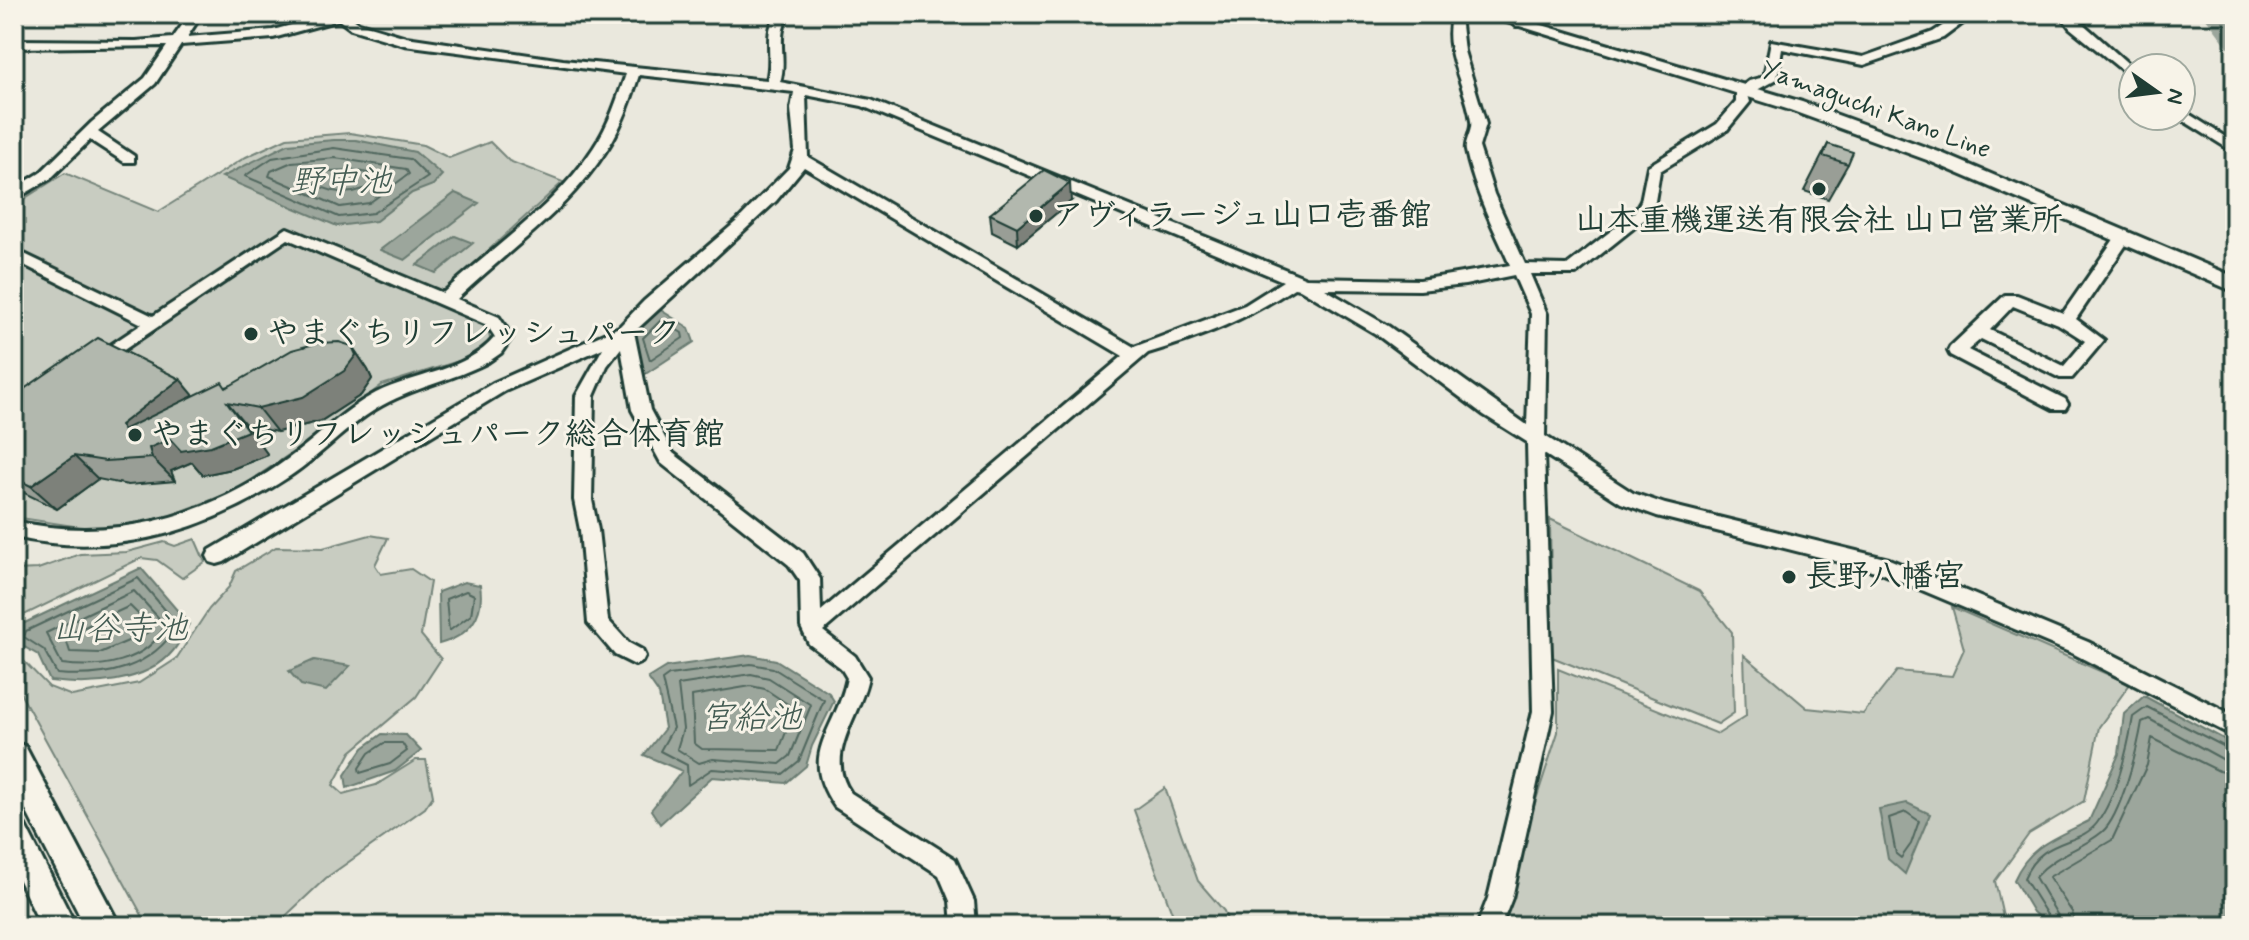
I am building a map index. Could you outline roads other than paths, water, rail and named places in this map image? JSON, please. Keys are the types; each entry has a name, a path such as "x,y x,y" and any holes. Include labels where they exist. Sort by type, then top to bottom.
{"highway":[{"path":"14,756 103,926"},
{"path":"14,836 59,926"}],"main road":[{"name":"Yamaguchi Kano Line","path":"1489,14 1524,19 1746,90 1933,156 2235,285"}],"street":[{"path":"14,195 45,176 150,81 196,14"},
{"path":"772,84 778,63 774,27 784,14"},
{"path":"1458,14 1455,25 1457,51 1479,124 1472,147 1487,194 1539,314 1537,441 1543,711 1500,898 1489,926"},
{"path":"811,627 834,612 1133,354 1251,309 1291,283 1420,285 1518,269 1570,270 1640,216 1648,201 1653,169 1722,127 1743,102 1741,94 1770,79 1776,44 1864,61 1938,35 1959,20 1959,14"},
{"path":"2066,14 2074,25 2117,61"},
{"path":"14,44 136,45 273,34 339,15 366,30 404,41 634,71 802,88 866,103 1301,282 1382,330 1442,377 1627,498 1760,537 1882,565 2081,648 2235,727"},
{"path":"446,300 552,209 577,182 613,133 634,71"},
{"path":"635,656 622,649 598,623 582,486 585,396 590,381 626,331 752,217 777,192 801,159 795,114 802,88"},
{"path":"2197,124 2235,149"},
{"path":"89,133 129,159"},
{"path":"801,159 1133,354"},
{"path":"14,182 63,160"},
{"path":"14,529 66,539 108,537 163,527 255,490 318,447 360,410 407,386 476,361 499,346 504,337 493,321 287,233 78,376"},
{"path":"2066,321 2124,236"},
{"path":"14,254 154,323"},
{"path":"1979,331 2066,374 2096,340 2066,321 2011,299 1956,351 2059,404"},
{"path":"217,556 499,387 626,331"},
{"path":"626,331 641,410 667,458 796,559 810,579 811,627 820,643 848,662 858,677 854,697 831,745 827,773 830,787 843,800 947,867 962,901 964,926"}],"water":[{"name":"野中池","path":"356,140 415,152 442,175 433,185 412,193 376,221 337,226 222,177 288,144"},
{"path":"455,193 479,203 405,260 380,250"},
{"path":"455,236 473,243 436,273 417,265"},
{"path":"659,309 689,328 694,342 644,375 634,335"},
{"name":"山谷寺池","path":"141,568 189,624 173,651 162,662 116,680 81,683 50,681 38,655 14,641 14,628"},
{"path":"464,582 480,585 477,615 459,636 439,644 438,592"},
{"name":"宮給池","path":"750,655 776,660 829,693 834,701 812,746 806,766 786,783 712,777 660,824 651,810 682,771 644,755 665,728 659,694 648,678 666,667"},
{"path":"314,660 350,666 326,691 301,685 289,671"},
{"path":"2144,696 2235,745 2235,926 2049,926 2033,912 2014,880 2036,850 2089,821 2119,754 2124,714"},
{"path":"382,734 406,735 421,751 395,771 347,788 345,775 363,748"},
{"path":"1907,803 1930,814 1905,874 1888,859 1879,809"}],"waterway":[{"path":"2213,14 2235,43"}],"place":[{"name":"山本重機運送有限会社 山口営業所","path":"1819,189"},
{"name":"アヴィラージュ山口壱番館","path":"1036,216"},
{"name":"やまぐちリフレッシュパーク","path":"251,334"},
{"name":"やまぐちリフレッシュパーク総合体育館","path":"135,435"},
{"name":"長野八幡宮","path":"1789,577"}]}
